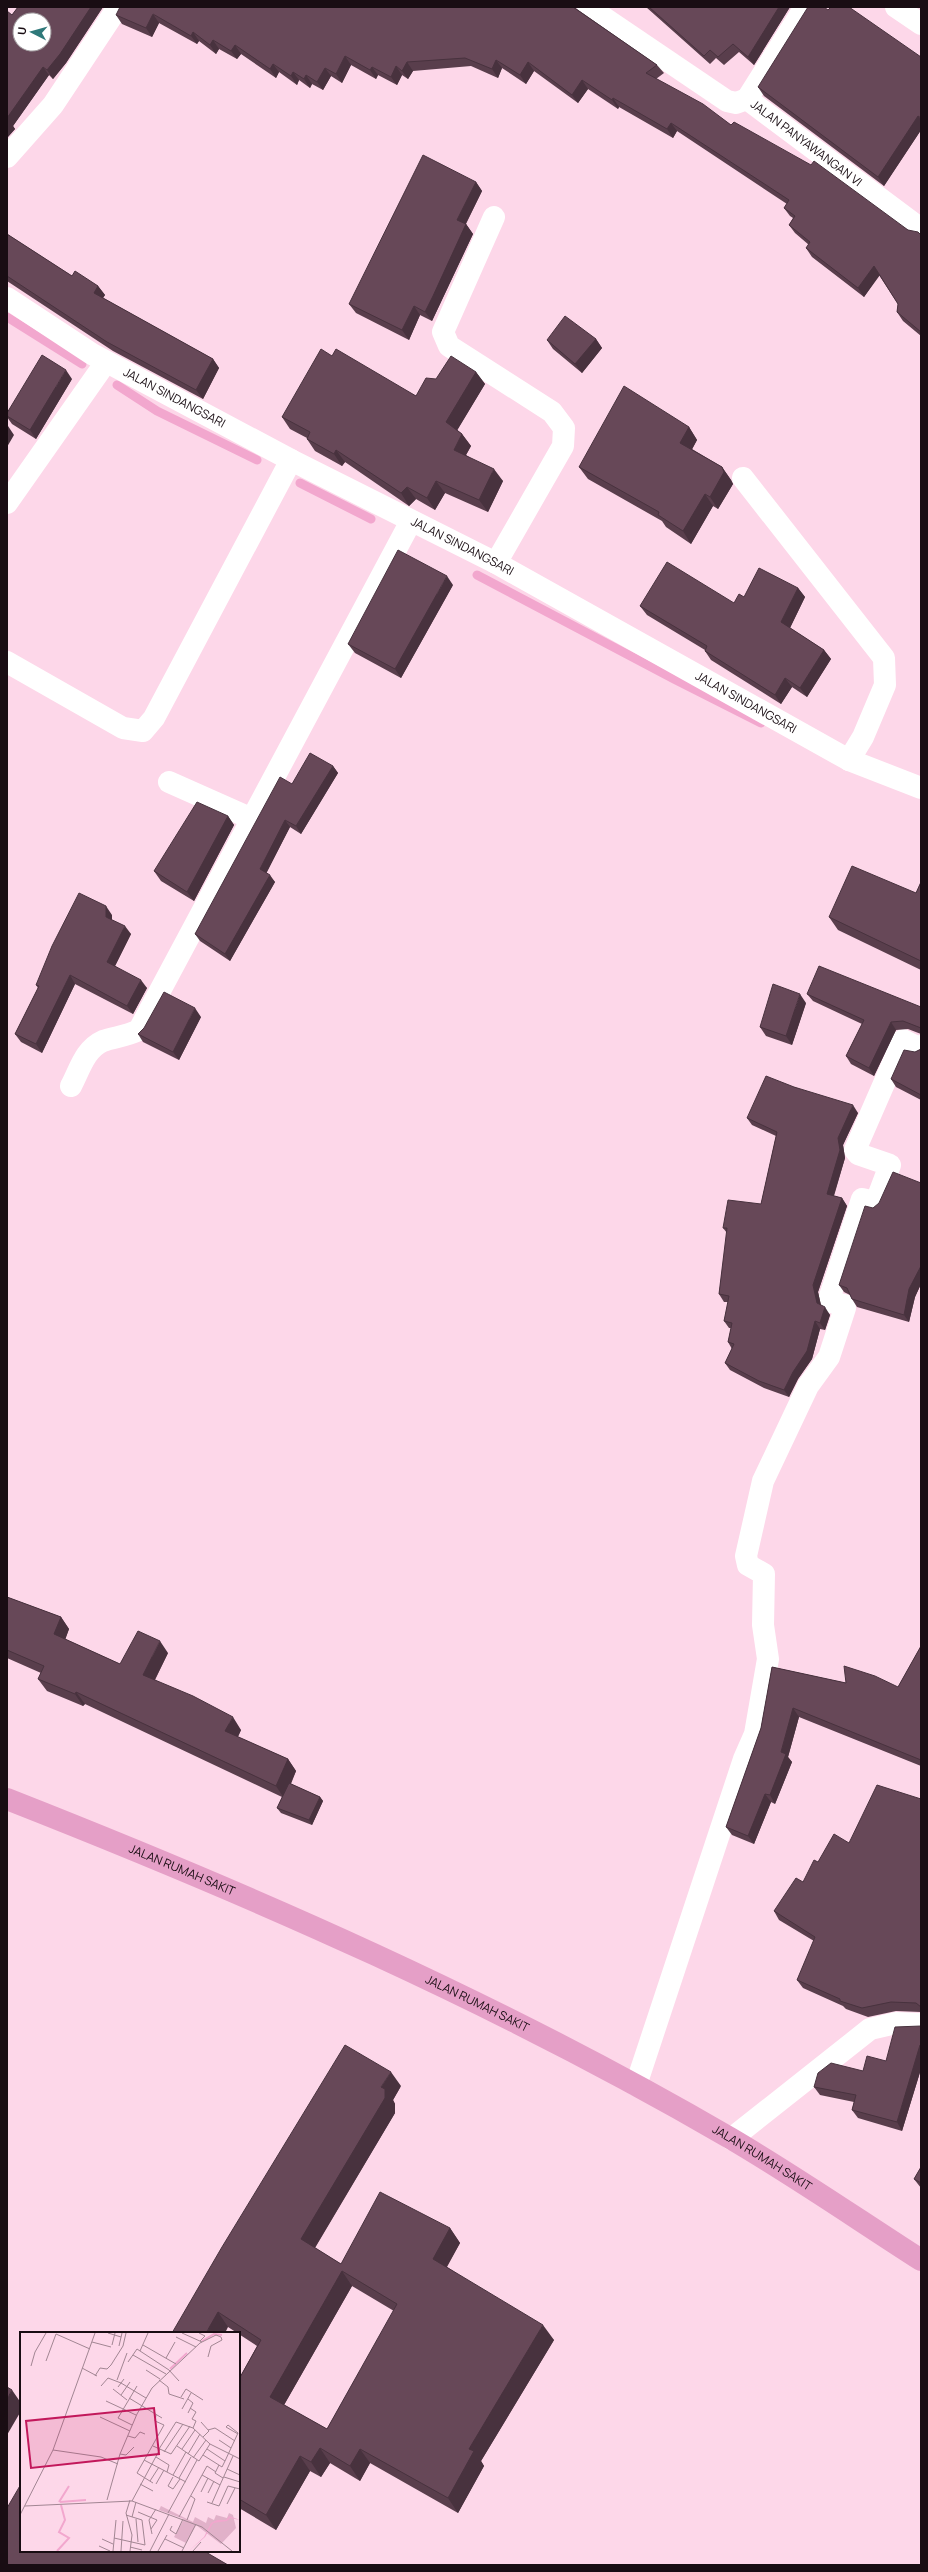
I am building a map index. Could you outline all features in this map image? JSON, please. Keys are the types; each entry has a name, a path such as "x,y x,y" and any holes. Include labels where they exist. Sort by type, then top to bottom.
{"main road":[{"name":"JALAN RUMAH SAKIT","path":"7,1799 170,1863 318,1929 447,1989 636,2085 732,2138 921,2260"}],"street":[{"path":"7,157 53,105 118,7"},
{"name":"JALAN PANYAWANGAN VI","path":"588,7 727,101 736,103 748,99 921,229"},
{"path":"748,99 804,7"},
{"path":"896,7 921,24"},
{"path":"494,218 443,332 449,346 552,412 564,428 563,446 496,563"},
{"name":"JALAN SINDANGSARI","path":"7,298 106,362 291,460 496,563 850,760 921,788"},
{"path":"7,503 106,362"},
{"path":"7,662 123,728 142,731 154,718 291,460"},
{"path":"743,478 884,658 885,685 863,737 850,760"},
{"path":"72,1086 89,1050 103,1041 127,1036 138,1030 250,818 411,520"},
{"path":"169,782 250,818"},
{"path":"636,2085 742,1767 755,1734 768,1659 763,1625 764,1574 746,1562 763,1481 808,1386 829,1357 845,1308 844,1305 831,1302 830,1296 855,1214 862,1200 876,1202 890,1165 858,1154 856,1150 903,1040 907,1040 917,1047 921,1046"},
{"path":"732,2138 870,2029 896,2023 921,2024"}],"building":[{"path":"18,7 91,7 60,54 47,70 43,67 7,118 7,11 12,15 12,52 52,52 52,12 14,12"},
{"path":"120,7 573,7 657,65 646,73 703,104 731,125 734,122 811,165 814,161 908,230 918,232 921,235 921,332 897,312 898,304 874,266 858,288 806,248 810,242 789,225 795,216 784,208 789,200 671,123 667,129 613,98 612,100 582,80 572,95 528,62 520,75 496,60 492,69 465,58 407,62 402,71 396,66 391,77 372,67 370,70 345,56 336,74 325,68 317,82 306,75 304,79 293,72 291,76 273,64 270,69 235,45 231,51 213,40 210,45 193,32 191,36 153,14 146,28 116,15"},
{"path":"649,7 779,7 748,57 733,44 718,57 710,50 704,56"},
{"path":"808,7 824,7 828,10 831,7 849,7 921,57 921,118 918,116 878,177 758,87"},
{"path":"423,155 476,182 457,220 466,224 425,312 414,306 402,330 349,304"},
{"path":"7,234 72,276 75,271 98,286 94,293 213,359 196,390 107,342 7,276"},
{"path":"565,316 596,339 575,364 547,340"},
{"path":"321,349 332,356 336,349 416,396 426,378 436,379 451,356 476,372 446,422 462,434 454,450 494,469 479,500 436,481 427,498 407,487 401,493 336,450 334,454 307,439 310,432 282,417"},
{"path":"42,355 66,370 30,430 7,416 7,413"},
{"path":"624,386 689,427 680,443 722,467 724,472 710,497 705,494 683,531 658,515 659,512 579,467"},
{"path":"398,550 447,576 395,669 348,644"},
{"path":"667,562 734,603 739,594 744,597 759,568 798,588 781,622 824,650 800,688 785,678 775,695 705,651 707,646 640,606"},
{"path":"310,753 333,766 296,826 285,820 260,869 270,875 225,954 195,934 280,777 292,784"},
{"path":"197,802 228,816 187,892 154,871"},
{"path":"852,866 916,893 921,882 921,961 829,917"},
{"path":"79,893 106,906 106,917 125,926 107,962 141,980 127,1006 70,975 36,1044 15,1034 39,986 36,985 52,946"},
{"path":"819,966 921,1007 921,1028 903,1021 891,1022 869,1068 846,1056 864,1020 807,994"},
{"path":"773,984 800,994 786,1036 760,1027"},
{"path":"164,992 195,1008 173,1052 138,1034 144,1028"},
{"path":"921,1049 921,1095 891,1079 904,1050 915,1052"},
{"path":"766,1076 794,1087 853,1105 838,1138 840,1150 827,1194 842,1198 813,1285 817,1303 825,1307 820,1323 815,1321 807,1351 793,1372 784,1390 759,1381 725,1363 734,1344 728,1342 732,1323 724,1321 729,1296 719,1294 727,1228 723,1228 728,1200 761,1204 777,1132 747,1118"},
{"path":"893,1172 921,1183 921,1266 909,1289 904,1315 852,1299 847,1288 839,1285 865,1206 873,1208 879,1203"},
{"path":"7,1597 61,1617 54,1634 120,1664 138,1631 160,1641 143,1675 193,1696 233,1717 225,1731 288,1759 276,1786 76,1692 75,1694 38,1679 44,1666 7,1650"},
{"path":"921,1646 921,1760 793,1708 781,1752 786,1754 770,1795 765,1794 748,1836 726,1827 761,1728 772,1667 846,1683 844,1666 875,1676 898,1687"},
{"path":"289,1783 320,1797 309,1820 277,1808"},
{"path":"877,1785 921,1799 921,2007 916,2003 891,2002 862,2008 840,2001 840,1999 797,1980 815,1937 774,1911 796,1878 803,1882 814,1860 818,1862 834,1834 849,1843"},
{"path":"921,2026 921,2045 897,2122 852,2110 856,2095 814,2087 818,2073 831,2063 863,2071 867,2056 886,2061 895,2027"},
{"path":"345,2045 391,2072 381,2087 385,2089 385,2098 301,2239 341,2264 380,2192 450,2228 433,2259 543,2325 469,2449 474,2451 448,2498 360,2449 350,2466 320,2448 311,2462 300,2456 266,2515 240,2500 240,2377 261,2340 218,2312 207,2332 173,2332 222,2247","holes":["342,2271 397,2304 327,2429 270,2397"]},
{"path":"921,2167 921,2183 914,2179"},
{"path":"7,2387 12,2390 7,2399"},
{"path":"20,2486 20,2552 206,2552 228,2565 7,2565 7,2508"}],"waterway":[{"path":"7,317 82,364"},
{"path":"117,385 157,411 257,460"},
{"path":"300,483 371,519"},
{"path":"477,575 761,723"}]}
